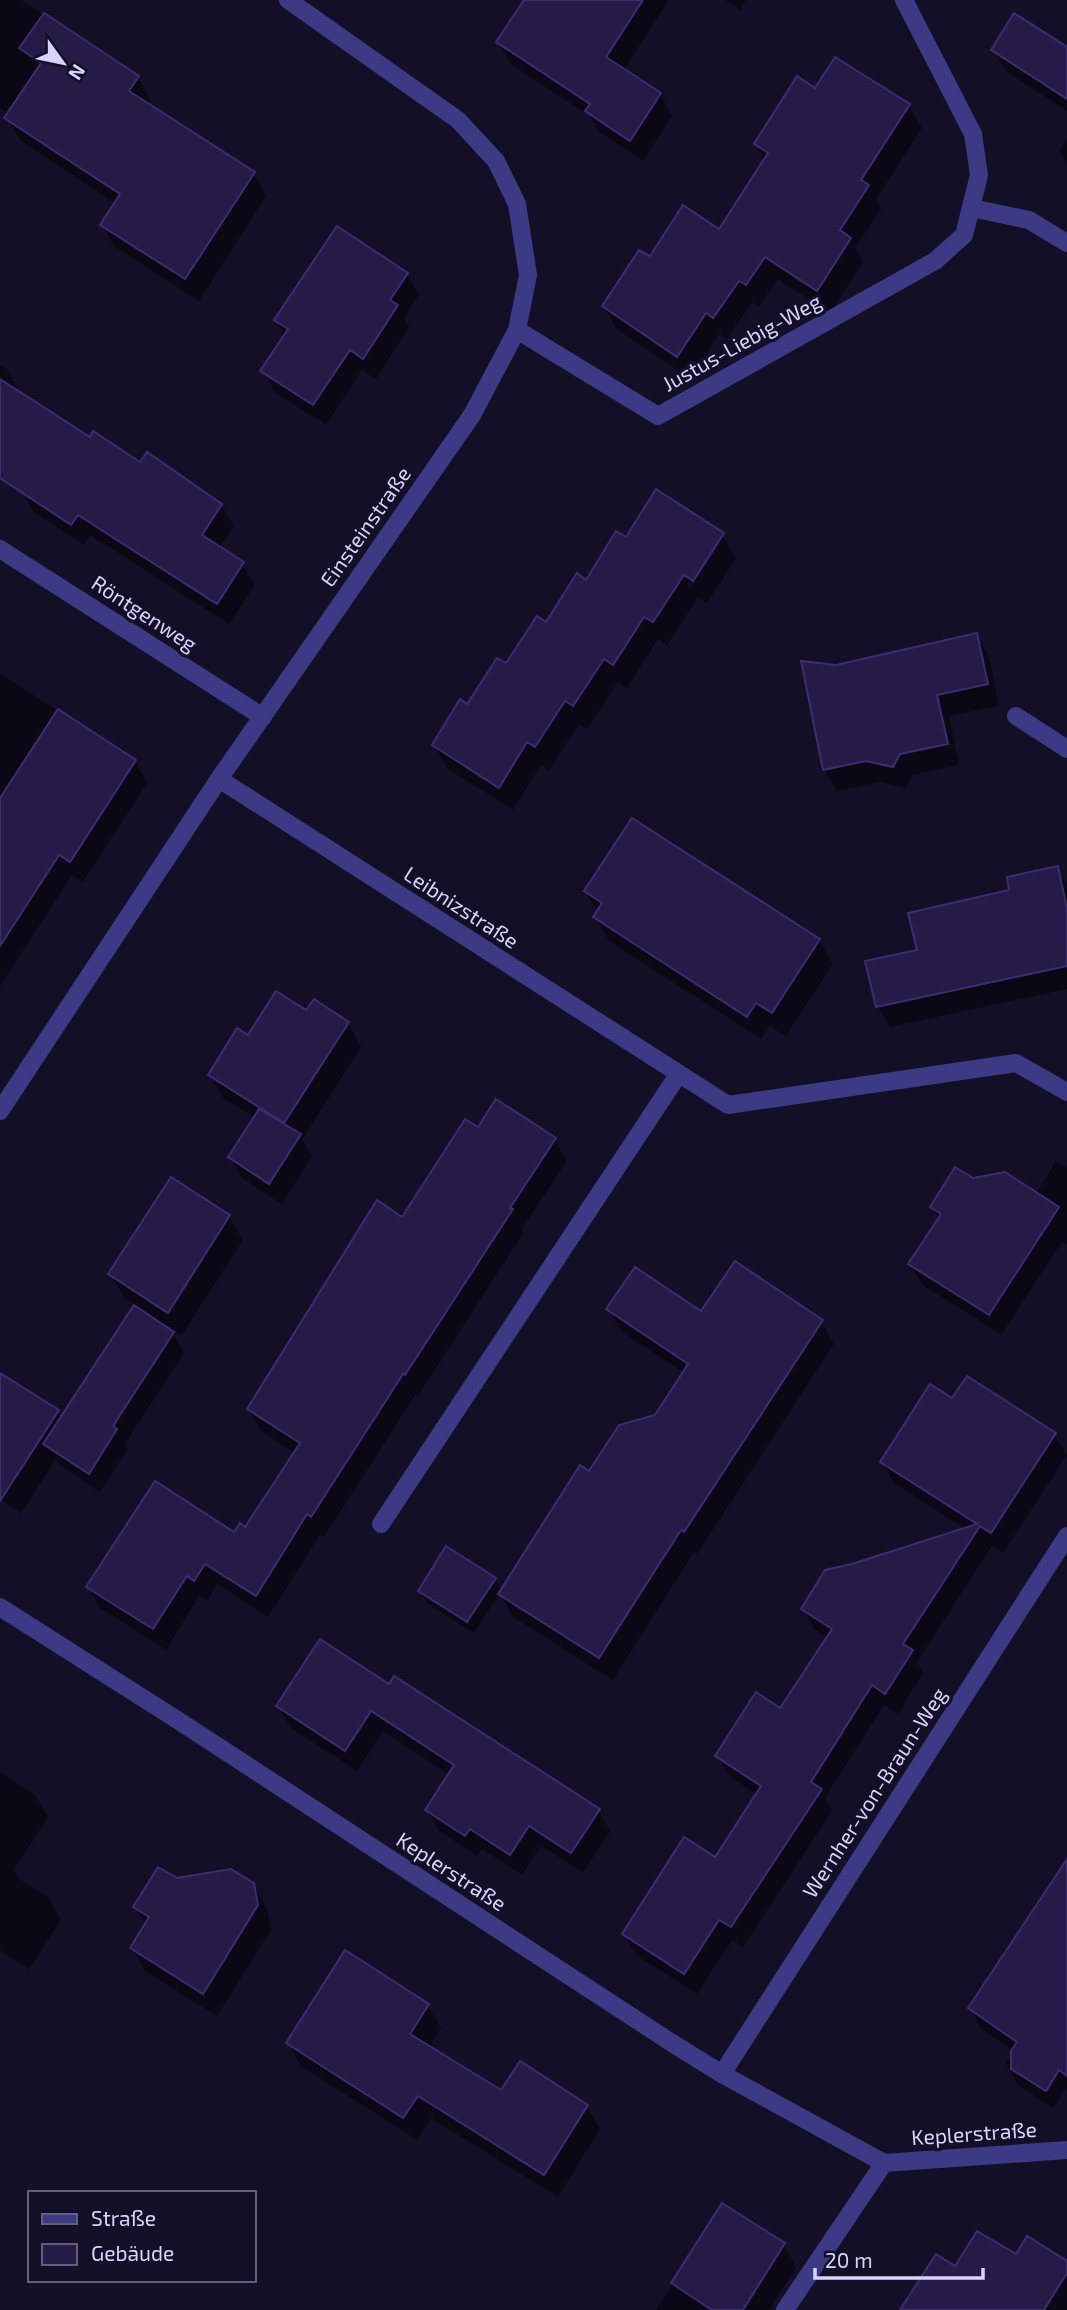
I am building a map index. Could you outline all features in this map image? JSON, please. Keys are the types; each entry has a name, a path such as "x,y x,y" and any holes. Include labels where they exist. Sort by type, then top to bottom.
{"street":[{"name":"Einsteinstraße","path":"0,1111 219,779 472,415 517,330 528,275 517,204 496,161 458,120 288,0"},
{"name":"Justus-Liebig-Weg","path":"517,330 658,416 935,261 964,235 979,175 972,134 904,0"},
{"path":"972,208 1029,220 1067,243"},
{"name":"Röntgenweg","path":"0,549 262,717"},
{"path":"1016,716 1067,749"},
{"name":"Leibnizstraße","path":"219,779 728,1105 1016,1063 1067,1092"},
{"path":"381,1524 678,1075"},
{"name":"Wernher-von-Braun-Weg","path":"722,2074 1067,1536"},
{"name":"Keplerstraße","path":"0,1607 722,2074 884,2163 1067,2150"},
{"name":"Keplerstraße","path":"785,2310 884,2163"}],"building":[{"path":"524,0 643,0 606,57 661,93 630,141 585,111 590,104 496,42"},
{"path":"44,13 139,76 129,91 255,172 185,279 100,225 120,194 4,118 41,63 19,48"},
{"path":"1014,13 1067,47 1067,99 991,50"},
{"path":"835,57 910,104 861,180 869,185 840,230 851,238 817,291 765,257 746,285 739,281 713,318 706,313 677,357 602,306 639,250 650,256 683,205 719,229 768,153 754,144 797,76 815,88"},
{"path":"337,226 408,273 390,300 398,305 363,359 350,350 313,405 260,371 288,329 274,320"},
{"path":"0,379 90,437 93,431 140,462 147,452 222,504 202,535 244,562 217,604 78,515 71,525 0,478"},
{"path":"656,489 724,533 693,581 684,575 653,622 644,617 613,665 604,659 573,706 565,701 535,747 527,742 499,788 432,745 460,699 467,704 497,658 506,663 537,616 546,622 577,573 586,580 616,531 626,537"},
{"path":"977,633 988,684 937,695 948,744 900,754 893,767 866,761 823,770 801,661 836,665"},
{"path":"58,709 136,760 70,862 59,855 0,946 0,798"},
{"path":"632,818 820,939 772,1013 756,1003 747,1017 593,917 602,903 584,891"},
{"path":"1058,866 1067,909 1067,966 876,1007 865,961 917,950 908,913 1009,890 1007,877"},
{"path":"276,991 306,1010 314,999 349,1022 284,1123 208,1075 237,1028 248,1035"},
{"path":"496,1099 556,1138 405,1375 403,1374 311,1517 307,1514 256,1596 205,1564 194,1581 187,1576 153,1629 86,1587 155,1481 234,1532 240,1523 245,1527 300,1443 247,1409 377,1200 402,1217 465,1119 478,1127"},
{"path":"259,1109 301,1134 269,1184 228,1157"},
{"path":"955,1167 973,1178 1005,1172 1059,1207 989,1315 908,1264 941,1214 930,1207"},
{"path":"171,1177 230,1215 168,1313 108,1274"},
{"path":"735,1261 823,1320 684,1532 681,1530 599,1658 498,1594 580,1465 589,1471 619,1425 655,1415 688,1364 606,1309 635,1267 701,1311"},
{"path":"134,1305 174,1332 113,1426 117,1429 89,1474 43,1444"},
{"path":"0,1373 59,1410 0,1501"},
{"path":"967,1376 1056,1433 991,1533 980,1526 903,1644 913,1650 885,1694 872,1685 811,1782 822,1789 731,1927 719,1920 684,1974 622,1934 684,1837 715,1857 761,1786 715,1756 756,1692 780,1708 832,1629 801,1609 825,1570 977,1524 880,1462 930,1384 952,1398"},
{"path":"446,1546 496,1578 467,1622 418,1591"},
{"path":"320,1639 389,1684 394,1676 600,1809 571,1853 529,1826 510,1855 470,1829 465,1836 425,1810 454,1765 371,1711 345,1751 276,1706"},
{"path":"1067,1859 1067,2076 1059,2070 1046,2091 1011,2069 1011,2051 1017,2042 968,2008"},
{"path":"158,1867 177,1878 231,1869 254,1883 258,1905 203,1994 130,1948 149,1917 133,1907"},
{"path":"345,1950 429,2004 410,2034 501,2090 520,2061 588,2105 544,2175 418,2096 403,2118 286,2043"},
{"path":"722,2203 785,2243 743,2310 712,2310 671,2283"},
{"path":"977,2231 1016,2254 1027,2236 1067,2261 1067,2273 1044,2310 900,2310 936,2254 955,2266"}]}
